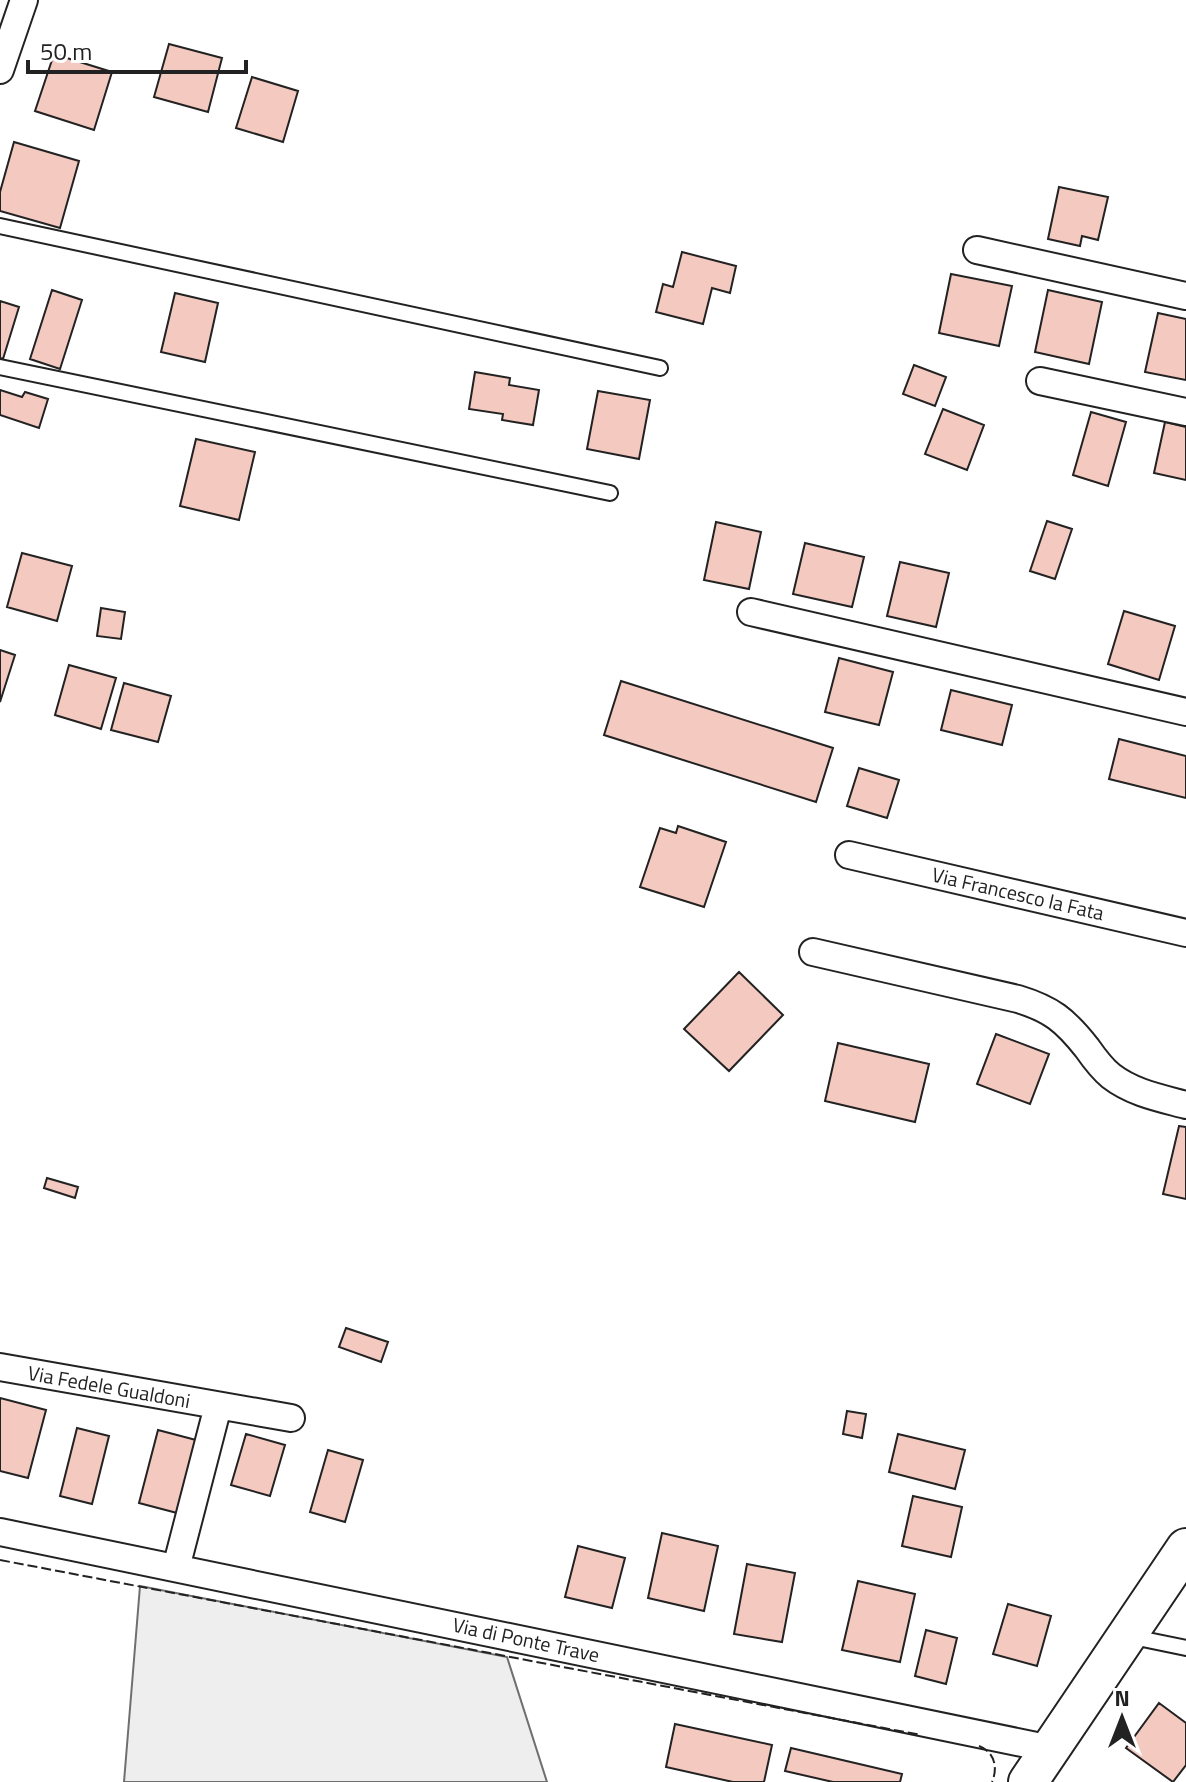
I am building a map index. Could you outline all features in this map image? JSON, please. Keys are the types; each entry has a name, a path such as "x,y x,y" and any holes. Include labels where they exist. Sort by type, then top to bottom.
{"street":[{"path":"0,70 24,0"},
{"path":"977,250 1186,296"},
{"path":"1040,381 1186,412"},
{"path":"751,612 1186,712"},
{"name":"Via Francesco la Fata","path":"849,855 1186,933"},
{"path":"813,952 1018,999 1048,1009 1070,1027 1115,1079 1138,1092 1186,1105"},
{"name":"Via Fedele Gualdoni","path":"0,1367 291,1418"},
{"name":"Via Fedele Gualdoni","path":"176,1568 218,1406"},
{"name":"Via di Ponte Trave","path":"0,1532 1051,1749"},
{"path":"1028,1782 1186,1548"}],"lane":[{"path":"0,226 660,368"},
{"path":"0,367 610,493"},
{"path":"1128,1636 1186,1648"}],"shaded area":[{"path":"140,1586 507,1657 547,1782 124,1782"}],"building":[{"path":"169,44 222,58 208,112 154,97"},
{"path":"54,54 112,72 94,130 35,111"},
{"path":"252,77 298,91 283,142 236,128"},
{"path":"14,142 79,161 60,228 0,211 0,192"},
{"path":"1059,187 1108,197 1098,240 1082,236 1080,246 1048,239"},
{"path":"682,252 736,266 730,293 712,288 703,324 656,312 663,284 673,287"},
{"path":"951,274 1012,286 999,346 939,333"},
{"path":"52,290 82,300 60,369 30,359"},
{"path":"1048,290 1102,302 1089,364 1035,352"},
{"path":"175,293 218,303 205,362 161,352"},
{"path":"0,301 19,307 3,359 0,358"},
{"path":"1158,313 1186,319 1186,380 1145,372"},
{"path":"914,365 946,377 935,406 903,394"},
{"path":"475,372 510,378 509,385 539,390 533,425 502,420 503,414 469,409"},
{"path":"0,390 22,397 25,392 48,399 39,428 0,415"},
{"path":"598,391 650,400 639,459 587,449"},
{"path":"943,409 984,425 967,470 925,454"},
{"path":"1091,412 1126,422 1108,486 1073,475"},
{"path":"1165,422 1186,427 1186,480 1154,473"},
{"path":"196,439 255,452 239,520 180,506"},
{"path":"1047,521 1072,529 1055,579 1030,571"},
{"path":"716,522 761,532 749,589 704,580"},
{"path":"805,543 864,557 852,607 793,594"},
{"path":"22,553 72,566 57,621 7,607"},
{"path":"900,562 949,573 936,627 887,616"},
{"path":"101,608 125,612 121,639 97,636"},
{"path":"1124,611 1175,626 1159,680 1108,664"},
{"path":"0,650 15,655 0,702"},
{"path":"839,658 893,672 879,725 825,712"},
{"path":"69,665 116,678 101,729 55,715"},
{"path":"621,681 833,748 816,802 604,735"},
{"path":"124,683 171,696 158,742 111,730"},
{"path":"951,690 1012,705 1002,745 941,730"},
{"path":"1119,739 1186,756 1186,798 1109,779"},
{"path":"859,768 899,780 887,818 847,806"},
{"path":"678,826 726,842 704,907 640,887 660,828 676,833"},
{"path":"739,972 783,1015 729,1071 684,1029"},
{"path":"996,1034 1049,1054 1030,1104 977,1084"},
{"path":"838,1043 929,1064 915,1122 825,1101"},
{"path":"1179,1126 1186,1127 1186,1199 1163,1194"},
{"path":"47,1178 78,1187 75,1198 44,1188"},
{"path":"346,1328 388,1342 381,1362 339,1347"},
{"path":"0,1398 46,1410 28,1478 0,1471"},
{"path":"847,1411 866,1414 862,1438 843,1434"},
{"path":"77,1428 109,1436 92,1504 60,1496"},
{"path":"158,1430 196,1440 177,1513 139,1503"},
{"path":"246,1434 285,1445 270,1496 231,1485"},
{"path":"898,1434 965,1450 955,1489 889,1472"},
{"path":"328,1450 363,1460 345,1522 310,1512"},
{"path":"913,1496 962,1507 951,1557 902,1546"},
{"path":"662,1533 718,1546 704,1611 648,1598"},
{"path":"578,1546 625,1558 612,1608 565,1597"},
{"path":"747,1564 795,1573 782,1642 734,1634"},
{"path":"858,1581 915,1594 900,1662 842,1650"},
{"path":"1008,1604 1051,1616 1037,1666 993,1654"},
{"path":"926,1630 957,1638 946,1684 915,1676"},
{"path":"1159,1703 1186,1723 1186,1765 1173,1782 1126,1748"},
{"path":"675,1724 772,1745 764,1782 733,1782 666,1767"},
{"path":"791,1748 902,1774 900,1782 833,1782 785,1771"}],"fence":[{"path":"0,1560 921,1735"},
{"path":"979,1746 989,1752 994,1761 992,1782"}]}
